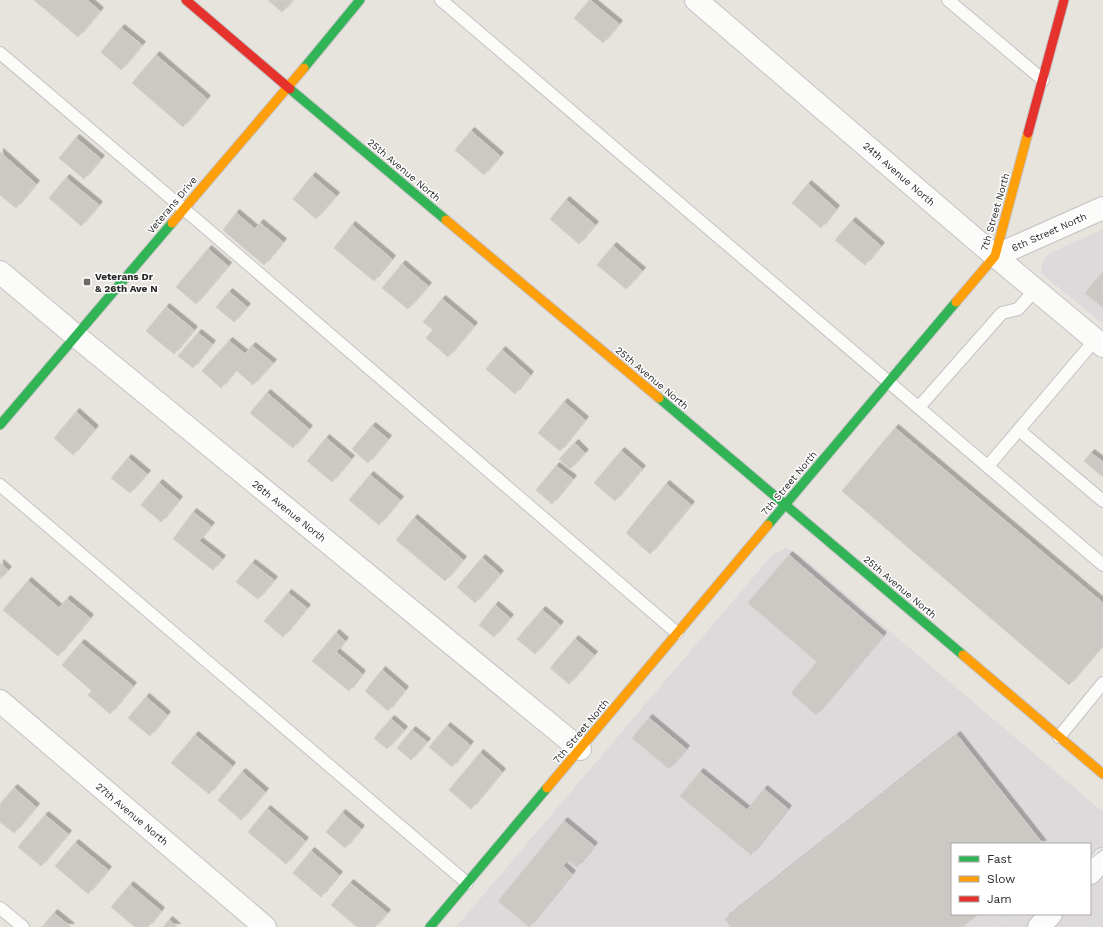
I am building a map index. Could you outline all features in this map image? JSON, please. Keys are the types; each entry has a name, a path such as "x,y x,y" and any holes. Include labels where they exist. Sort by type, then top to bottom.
{"street":[{"name":"25th Avenue North","path":"186,0 288,88 786,504 1103,774"},
{"name":"Veterans Drive","path":"0,425 183,209 288,88 360,0"},
{"name":"24th Avenue North","path":"696,0 1099,343"},
{"name":"7th Street North","path":"430,927 995,256 1064,0"},
{"name":"6th Street North","path":"995,256 1103,208"},
{"name":"26th Avenue North","path":"0,272 580,749"},
{"name":"27th Avenue North","path":"0,701 265,927"},
{"path":"1091,872 1103,859"},
{"path":"1039,927 1050,915"}],"lane":[{"path":"440,0 1103,565"},
{"path":"948,0 1043,80"},
{"path":"0,53 677,633"},
{"path":"919,407 1002,313 1018,309 1035,290"},
{"path":"988,466 1099,343"},
{"path":"1019,430 1103,501"},
{"path":"0,485 467,883"},
{"path":"1060,737 1103,683"},
{"path":"0,908 23,927"}],"shaded area":[{"path":"1103,229 1103,324 1041,273 1045,257"},
{"path":"786,548 801,556 1103,812 1103,927 456,927 772,555"}],"building":[{"path":"34,0 87,0 100,11 78,37"},
{"path":"268,0 293,0 282,12"},
{"path":"590,0 619,24 603,43 574,18"},
{"path":"121,28 142,45 121,70 101,52"},
{"path":"156,55 207,99 183,127 132,83"},
{"path":"471,131 500,156 484,175 455,150"},
{"path":"76,138 101,159 84,179 59,158"},
{"path":"0,152 36,184 16,208 0,195"},
{"path":"312,176 336,196 316,219 293,199"},
{"path":"66,178 99,205 81,226 49,198"},
{"path":"808,184 836,209 821,228 792,203"},
{"path":"566,200 595,225 579,244 550,219"},
{"path":"236,213 255,229 260,223 283,242 264,265 223,230"},
{"path":"852,221 881,246 865,265 835,240"},
{"path":"352,225 392,259 374,281 334,248"},
{"path":"613,246 642,271 626,289 597,265"},
{"path":"208,249 228,266 196,304 176,287"},
{"path":"402,264 428,286 408,309 382,288"},
{"path":"1103,272 1103,308 1085,293"},
{"path":"229,292 247,307 234,322 216,307"},
{"path":"442,299 474,326 448,357 426,338 433,330 423,322"},
{"path":"166,307 194,330 174,354 146,331"},
{"path":"198,333 212,344 193,368 178,356"},
{"path":"229,341 245,354 252,346 273,363 253,385 236,370 221,388 202,371"},
{"path":"502,350 530,375 515,394 486,369"},
{"path":"267,393 309,429 293,448 250,413"},
{"path":"564,402 585,420 560,451 538,433"},
{"path":"76,412 95,429 73,455 54,438"},
{"path":"372,426 388,439 368,463 352,449"},
{"path":"895,428 1103,603 1103,645 1069,685 842,491"},
{"path":"326,438 351,459 332,482 307,461"},
{"path":"575,443 585,453 570,469 559,459"},
{"path":"621,451 642,469 615,501 594,483"},
{"path":"1091,453 1103,462 1103,477 1084,461"},
{"path":"128,458 147,474 130,493 111,478"},
{"path":"556,466 573,479 552,504 536,490"},
{"path":"370,475 400,500 379,525 349,500"},
{"path":"159,483 179,500 161,522 141,505"},
{"path":"666,484 691,505 650,554 626,533"},
{"path":"193,512 211,526 199,541 222,559 213,570 173,539"},
{"path":"414,518 463,560 445,581 396,540"},
{"path":"789,555 883,636 816,715 791,693 817,662 748,603"},
{"path":"482,558 500,574 475,603 457,587"},
{"path":"0,563 8,570 0,579"},
{"path":"252,563 274,580 258,599 236,582"},
{"path":"28,581 59,608 67,599 90,618 58,656 3,610"},
{"path":"288,593 307,608 283,637 264,621"},
{"path":"495,605 510,618 494,637 479,625"},
{"path":"542,610 560,625 535,654 517,639"},
{"path":"336,633 345,641 336,652 362,674 349,691 312,661"},
{"path":"575,639 594,655 569,684 550,668"},
{"path":"81,643 133,686 110,714 88,695 92,691 62,665"},
{"path":"382,670 405,690 388,711 365,691"},
{"path":"146,697 167,715 150,736 128,718"},
{"path":"649,718 686,749 669,769 632,738"},
{"path":"391,719 404,730 387,749 374,738"},
{"path":"447,726 470,745 452,767 429,747"},
{"path":"412,730 427,742 411,760 397,748"},
{"path":"195,735 232,766 209,794 171,763"},
{"path":"957,735 1042,843 951,843 951,915 978,915 962,927 731,927 725,919"},
{"path":"480,753 502,772 471,809 449,790"},
{"path":"242,772 265,792 241,820 218,800"},
{"path":"700,772 747,810 764,789 788,809 751,855 680,796"},
{"path":"14,788 36,807 14,833 0,822 0,804"},
{"path":"267,809 305,841 286,864 248,832"},
{"path":"342,813 361,829 345,848 326,832"},
{"path":"45,815 68,834 41,866 18,847"},
{"path":"564,821 594,846 577,867 568,860 563,866 572,874 529,927 498,901"},
{"path":"75,843 108,870 88,894 55,866"},
{"path":"311,851 339,875 321,897 293,873"},
{"path":"350,883 387,913 375,927 357,927 331,905"},
{"path":"130,885 161,911 148,927 135,927 111,907"},
{"path":"54,913 71,927 42,927"},
{"path":"169,920 177,927 163,927"}],"railway":[{"path":"1091,857 1103,849"},
{"path":"1090,927 1103,910"},
{"path":"995,927 1012,915"}],"traffic: fast":[{"path":"304,68 360,0"},
{"path":"290,89 446,220"},
{"path":"0,425 172,223"},
{"path":"768,525 956,302"},
{"path":"659,398 963,655"},
{"path":"430,927 547,788"}],"traffic: slow":[{"path":"172,223 304,68"},
{"path":"956,302 995,256 1028,133"},
{"path":"446,220 659,398"},
{"path":"547,788 768,525"},
{"path":"963,655 1103,774"}],"traffic: jam":[{"path":"186,0 290,89"},
{"path":"1028,133 1064,0"}],"place":[{"name":"Veterans Dr & 26th Ave N","path":"87,282"}]}
